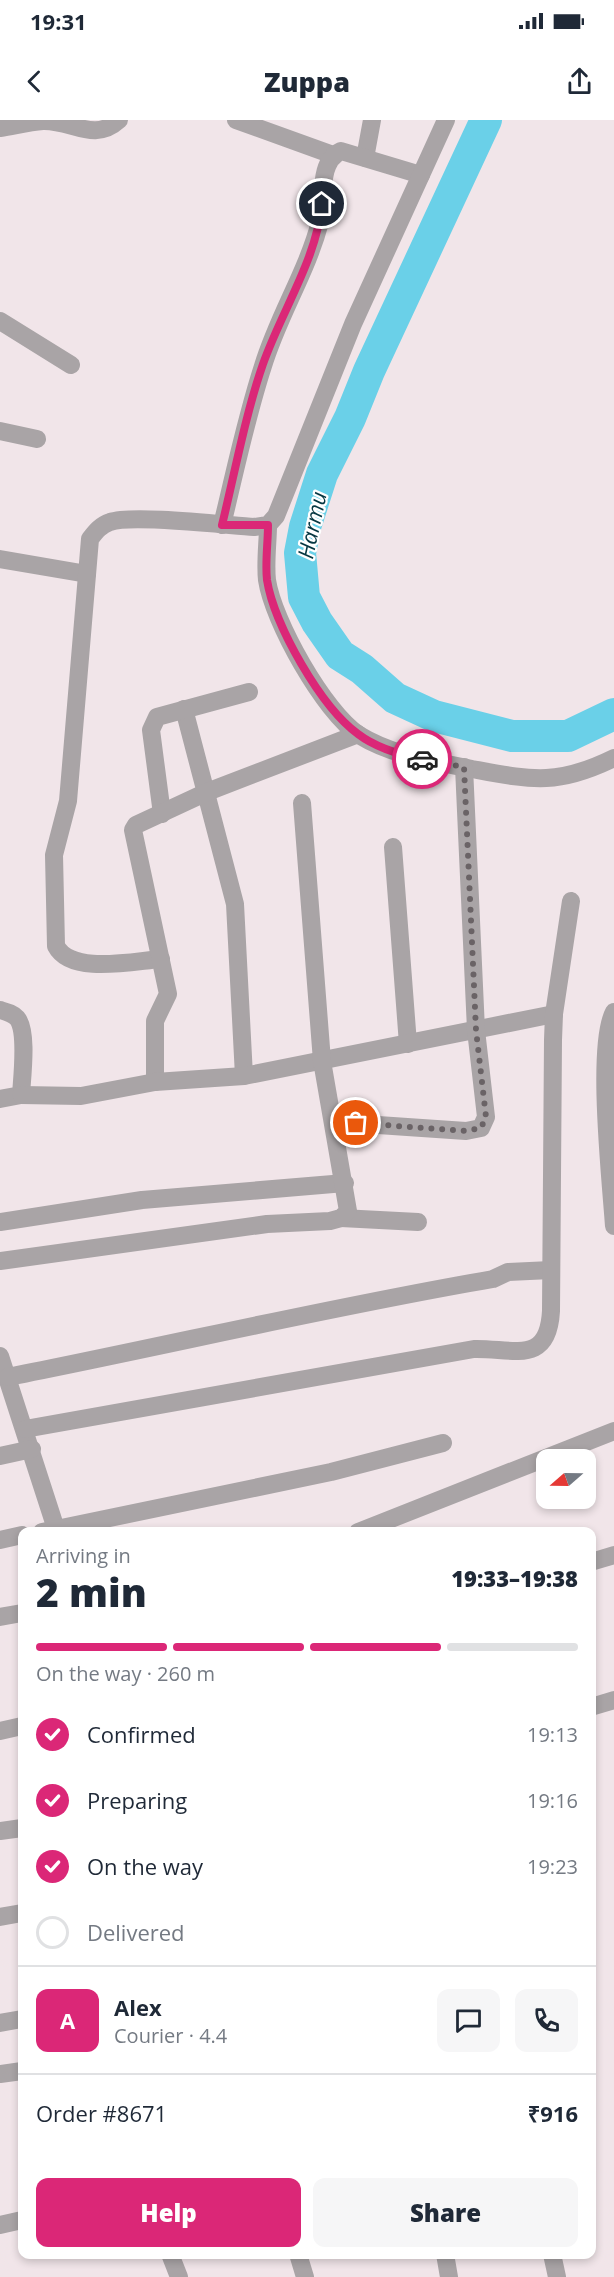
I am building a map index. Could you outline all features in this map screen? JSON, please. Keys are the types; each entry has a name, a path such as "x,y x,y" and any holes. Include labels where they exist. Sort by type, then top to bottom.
{"street":[{"path":"0,128 43,121 109,129 119,120"},
{"path":"236,120 333,154 341,151 421,175"},
{"path":"365,158 372,120"},
{"path":"446,120 353,324 284,500 268,525 267,581 291,648 326,702 358,734 403,755 521,778 558,779 588,771 614,758"},
{"path":"222,525 263,364 304,271 320,220 327,166 333,154"},
{"path":"0,321 71,364"},
{"path":"0,431 37,439"},
{"path":"161,959 90,964 71,961 61,955 56,946 54,855 68,801 90,539 97,529 112,521 268,525"},
{"path":"0,559 87,574"},
{"path":"162,814 152,723 157,717 249,692"},
{"path":"184,709 235,904 244,1076"},
{"path":"155,1082 155,1021 168,994 133,836 136,825 207,792 358,734"},
{"path":"334,1122 466,1131 481,1128 486,1117 476,1030 464,767"},
{"path":"302,803 322,1061 345,1183 348,1211 341,1218"},
{"path":"393,847 408,1044"},
{"path":"25,1429 474,1349 528,1350 541,1344 550,1332 554,1014 571,901"},
{"path":"0,1010 11,1013 19,1020 23,1035 21,1095"},
{"path":"614,1012 607,1042 607,1074 614,1226"},
{"path":"0,1099 21,1095 81,1096 155,1082 244,1076 554,1014"},
{"path":"0,1222 142,1200 345,1183"},
{"path":"0,1261 256,1226 341,1218 418,1222"},
{"path":"8,1377 139,1351 356,1303 493,1279 508,1272 551,1270"},
{"path":"0,1356 32,1449 50,1527"},
{"path":"371,1527 614,1431"},
{"path":"70,1527 331,1472 443,1443"},
{"path":"0,1455 32,1449"},
{"path":"0,1540 18,1536"},
{"path":"596,1560 614,1555"},
{"path":"0,1617 18,1614"},
{"path":"596,1705 614,1700"},
{"path":"0,1731 18,1727"},
{"path":"0,1831 18,1829"},
{"path":"0,1917 18,1913"},
{"path":"0,2023 18,2020"},
{"path":"0,2074 18,2072"},
{"path":"0,2224 18,2221"},
{"path":"172,2259 179,2277"},
{"path":"300,2259 305,2277"},
{"path":"446,2259 449,2277"},
{"path":"553,2259 557,2277"}],"waterway":[{"name":"Harmu","path":"486,120 369,371 350,418 322,474 305,527 300,553 304,597 317,622 340,655 362,669 395,698 434,716 512,736 568,736 614,714"}],"way so far":[{"path":"356,1123 466,1131 481,1128 486,1117 476,1030 464,767 422,759"}],"route":[{"path":"322,204 320,220 304,271 263,364 222,525 254,527 268,525 267,581 291,648 326,702 358,734 403,755 422,759"}]}
